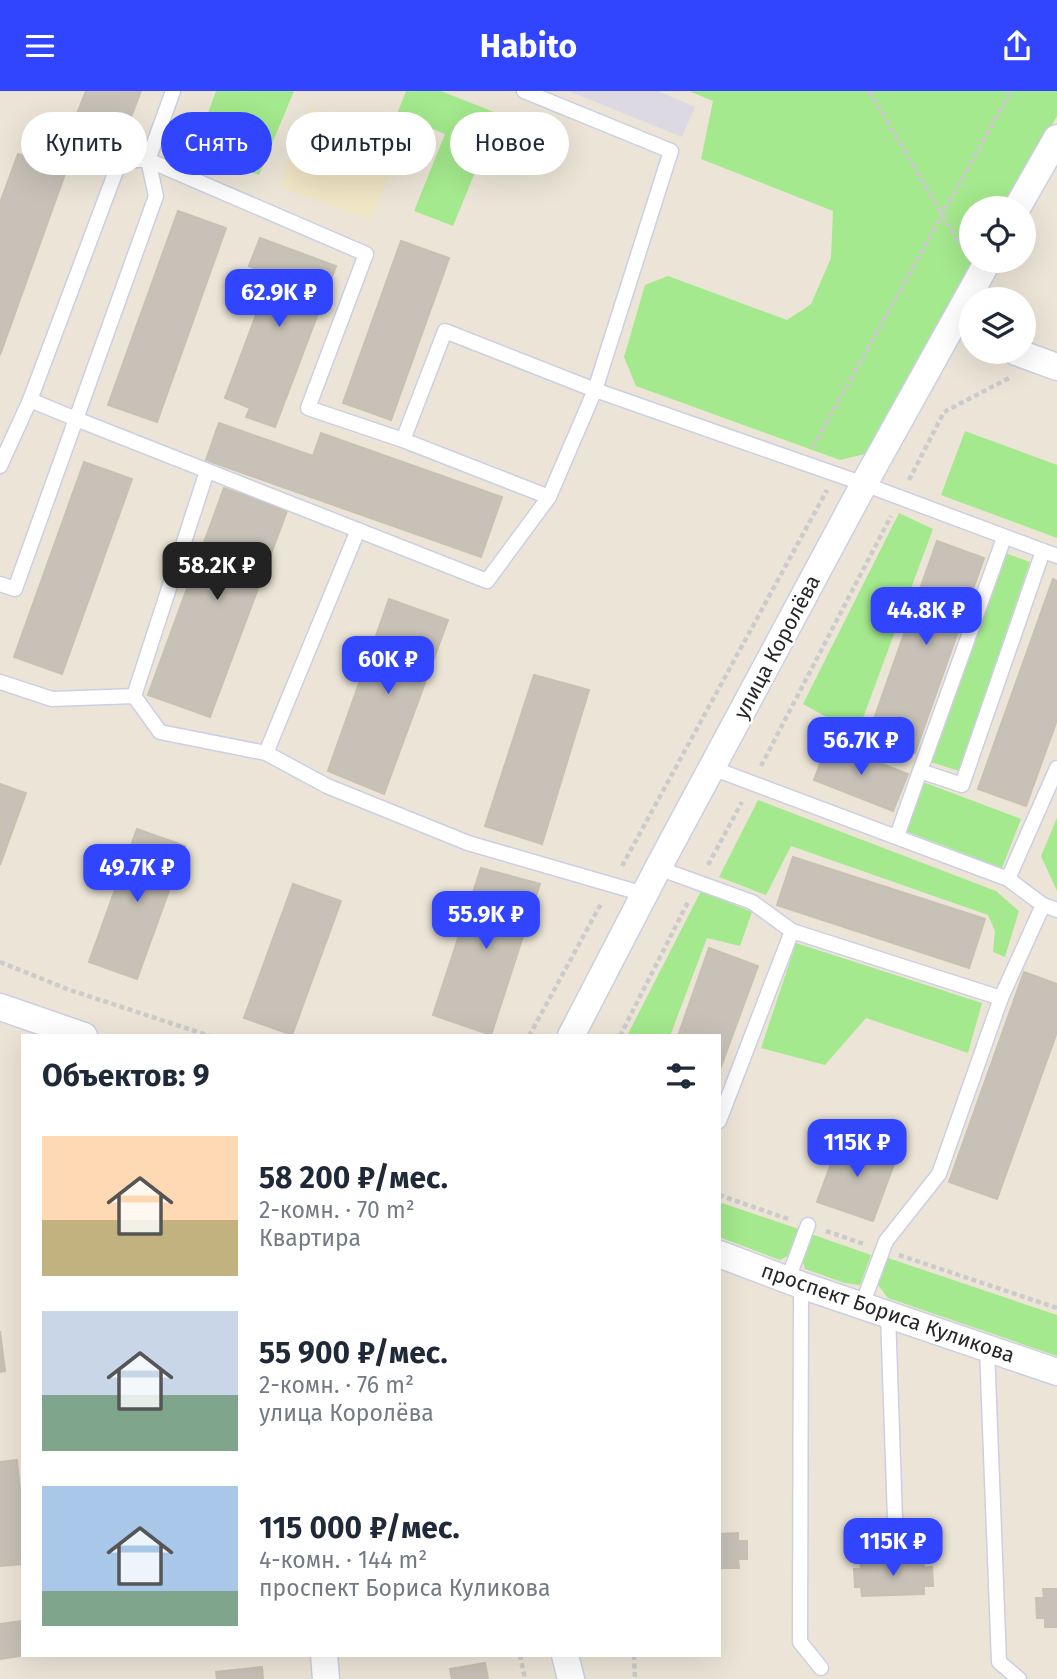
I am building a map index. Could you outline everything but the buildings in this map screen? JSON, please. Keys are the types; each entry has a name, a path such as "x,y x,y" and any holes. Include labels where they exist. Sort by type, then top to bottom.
{"street":[{"path":"1024,196 1057,138"},
{"name":"улица Королёва","path":"572,1034 658,867 864,484 959,333"},
{"path":"0,1007 78,1034"},
{"name":"проспект Бориса Куликова","path":"721,1255 1057,1372"},
{"path":"324,1657 326,1679"},
{"path":"566,1657 571,1679"}],"lane":[{"path":"0,584 15,589 156,196 148,160 173,91"},
{"path":"30,400 487,581 548,497 595,390 671,151 524,91"},
{"path":"0,465 30,400 120,160 148,160 366,254 308,408 403,440 548,497"},
{"path":"403,440 445,331 595,390 864,484 1003,538 1050,553 962,785 920,771"},
{"path":"134,696 207,471"},
{"path":"266,753 358,530"},
{"path":"897,836 1003,538"},
{"path":"0,682 51,699 134,696"},
{"path":"134,696 160,732 266,753 327,786 468,843 644,894"},
{"path":"712,768 1009,879 1043,905 1057,910"},
{"path":"1009,879 1057,768"},
{"path":"658,867 752,902 792,931 1001,998"},
{"path":"862,1305 886,1241 939,1174 1001,998 1043,905"},
{"path":"721,1116 792,931"},
{"path":"808,1226 795,1282 800,1642 821,1668"},
{"path":"867,1246 881,1253"},
{"path":"888,1314 896,1549"},
{"path":"987,1349 999,1662 1019,1679"}],"path":[{"path":"869,91 942,214 959,236"},
{"path":"804,463 1011,91"},
{"path":"621,1034 944,412 1050,364"},
{"path":"530,1034 836,474"},
{"path":"0,963 67,989 204,1034"},
{"path":"520,1657 525,1679"},
{"path":"634,1657 635,1679"}],"shaded area":[{"path":"568,91 658,91 695,107 682,137"},
{"path":"309,106 325,112 307,112"},
{"path":"286,167 286,175 388,175 371,220 279,186"}],"green space":[{"path":"216,91 294,91 272,144 272,112 208,112"},
{"path":"406,91 441,91 494,112 450,112 450,175 474,175 453,226 414,211 428,175 436,175 436,156 445,134 436,130 436,112 398,112"},
{"path":"689,91 1057,91 1057,116 1012,196 959,196 959,273 969,273 959,287 959,292 869,453 840,460 636,386 624,357 645,285 668,276 787,320 811,304 831,258 833,211 701,159 713,101"},
{"path":"965,431 1057,465 1057,538 941,495"},
{"path":"899,513 933,529 857,734 803,704"},
{"path":"1005,553 1030,562 959,771 931,762"},
{"path":"923,782 1021,819 1002,868 905,831"},
{"path":"758,800 996,891 1019,911 1005,957 993,952 995,931 988,915 791,846 766,895 719,877"},
{"path":"1057,818 1057,891 1041,856"},
{"path":"701,891 752,912 740,946 707,938 671,1034 628,1034"},
{"path":"796,943 982,1003 968,1053 866,1018 825,1065 761,1048"},
{"path":"721,1203 799,1229 789,1255 780,1260 721,1238"},
{"path":"811,1234 871,1255 860,1285 845,1283 805,1269 802,1259"},
{"path":"888,1258 1057,1315 1057,1356 888,1298 878,1285"}]}
